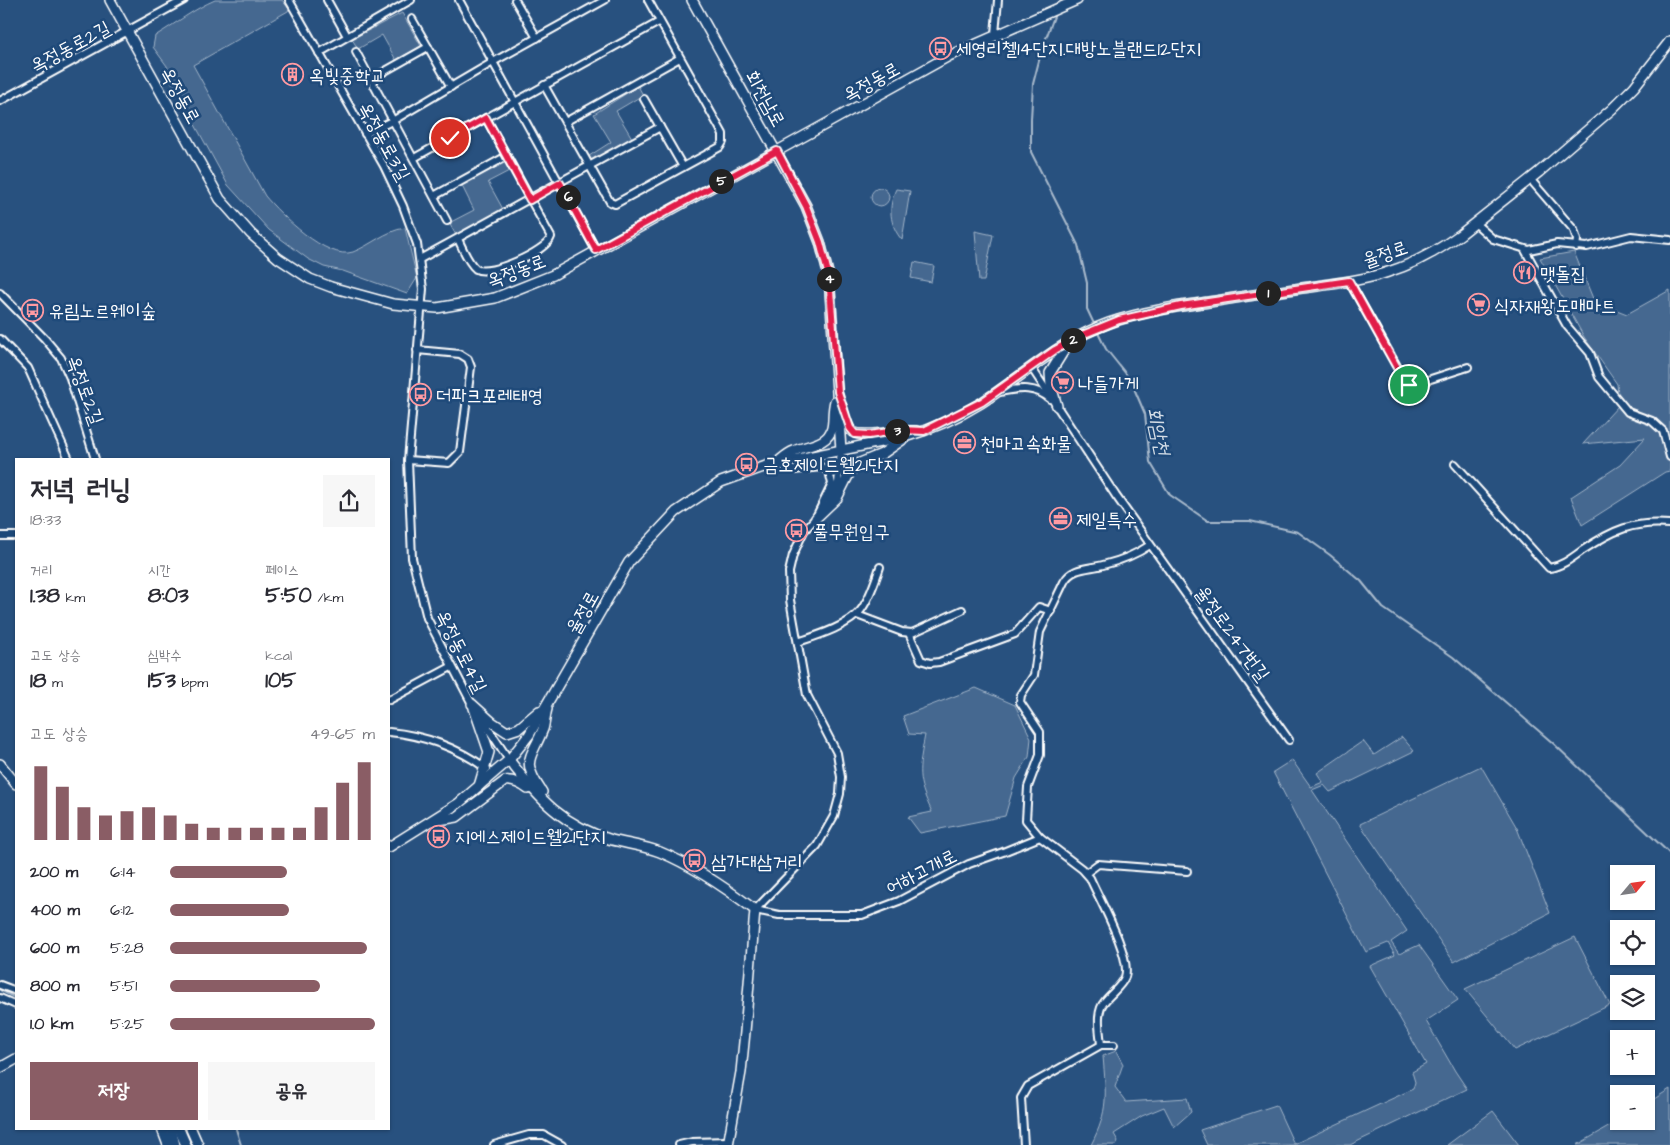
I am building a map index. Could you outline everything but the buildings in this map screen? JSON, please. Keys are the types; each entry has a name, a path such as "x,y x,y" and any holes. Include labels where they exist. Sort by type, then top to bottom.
{"main road":[{"name":"옥정동로","path":"110,0 220,199 250,234 278,258 310,279 331,287 393,304 438,308 495,298 553,274 949,56 1077,0"},
{"name":"회천남로","path":"692,0 777,151 806,206 820,242 829,277 841,450"},
{"name":"율정로","path":"390,846 459,803 509,760 529,735 629,562 676,512 721,482 775,464 905,437 924,431 968,411 1069,342 1108,323 1181,306 1349,281 1386,273 1404,266 1447,244 1476,224 1587,131 1634,87 1670,41"},
{"path":"1057,406 1051,386 1050,373 1069,342"},
{"path":"838,392 850,428 855,434 869,435 902,430 924,431"},
{"path":"775,464 792,451 823,442 830,436 833,427 832,413 838,392"},
{"path":"816,518 836,498 851,470 860,463 882,454 905,437"},
{"path":"472,704 492,722 507,732 519,728 548,702"},
{"path":"548,702 543,728 530,753 530,769 533,778 554,811"},
{"path":"472,704 489,752 478,788"},
{"name":"어하고개로","path":"509,760 554,811 580,828 611,839 658,851 685,864 755,910"},
{"path":"0,764 15,783"},
{"path":"428,822 457,817 505,781 511,780 521,784 554,811"},
{"path":"728,1143 738,1089 744,1041 755,910"},
{"path":"0,1068 15,1060"},
{"path":"162,1130 168,1145"},
{"path":"171,1130 175,1145"},
{"path":"178,1130 186,1145"},
{"path":"192,1130 198,1145"}],"street":[{"name":"옥정동로2길","path":"0,101 184,0"},
{"name":"옥정동로3길","path":"289,0 365,134 403,206 417,244 420,259 423,289 422,307"},
{"path":"327,0 347,36"},
{"path":"319,53 411,0"},
{"path":"459,0 596,250"},
{"path":"516,0 536,38"},
{"path":"365,134 394,120 605,0"},
{"path":"544,85 605,195 610,202 615,204 720,147 724,142 723,134 648,0"},
{"path":"996,34 998,0"},
{"path":"412,19 451,87"},
{"path":"414,158 660,22"},
{"path":"371,79 428,47"},
{"path":"356,52 447,221"},
{"path":"565,122 680,58"},
{"path":"644,100 683,167"},
{"path":"458,239 476,269 484,271 540,251 550,242 551,237 486,118"},
{"path":"420,259 660,127"},
{"path":"434,196 507,156"},
{"path":"1530,179 1574,230 1577,240 1576,247"},
{"path":"1476,224 1493,240 1525,250 1557,244 1576,247 1596,246 1631,236 1670,240"},
{"path":"1525,250 1567,326 1590,353 1599,377 1628,412 1652,421 1663,431 1670,457"},
{"path":"1349,281 1407,384 1412,385 1468,367"},
{"name":"옥정로2길","path":"0,293 45,339 60,358 70,378 95,458"},
{"name":"옥정동로4길","path":"422,307 408,460 412,558 427,618 472,704 509,760"},
{"path":"0,338 28,368 69,458"},
{"path":"408,460 449,463 460,452 471,366 468,359 460,354 417,350"},
{"name":"율정로247번길","path":"1031,367 1116,496 1289,740"},
{"path":"995,393 1019,388 1036,390 1057,406"},
{"path":"755,910 817,846 834,816 840,794 841,777 837,753 807,694 790,600 789,572 797,543 832,497 838,483 841,450"},
{"path":"775,464 794,470 821,466 829,471 832,484 816,518"},
{"path":"1455,464 1549,568 1559,567 1607,534 1616,530 1633,524 1670,524"},
{"path":"0,536 15,536"},
{"path":"1101,1045 1101,1006 1125,976 1126,963 1124,952 1086,873 1040,837 1026,820 1028,787 1040,754 1040,732 1020,702 1021,695 1034,675 1039,638 1064,582 1069,575 1081,569 1103,565 1137,553 1150,544"},
{"path":"798,642 824,633 857,615 866,602 880,567"},
{"path":"909,633 922,660 940,662 1015,634 1037,608 1041,607 1051,612"},
{"path":"857,615 912,633 962,610"},
{"path":"390,699 451,667"},
{"path":"390,732 451,748 472,758 494,774"},
{"name":"어하고개로","path":"755,910 779,915 862,915 871,913 900,901 969,864 1040,837"},
{"path":"1086,873 1098,864 1187,871"},
{"path":"0,985 15,991"},
{"path":"0,998 15,1005"},
{"path":"1024,1145 1021,1098 1028,1086 1101,1045 1114,1045"},
{"path":"494,1145 529,1135 544,1135 562,1145"},
{"path":"679,1145 692,1142 728,1143"}],"shaded area":[{"path":"215,0 282,0 289,9 193,65 265,196 281,214 305,234 330,250 342,253 353,252 391,232 405,228 417,278 407,294 343,271 324,267 308,259 269,230 228,185 170,79 167,66 153,47 155,36 192,12"},
{"path":"402,13 421,46 396,60 382,35 358,49 352,39"},
{"path":"638,86 643,95 616,111 632,138 591,161 589,156 611,142 594,114"},
{"path":"506,160 511,170 488,182 504,211 456,235 449,223 474,210 461,184"},
{"path":"880,188 888,193 889,197 884,205 880,206 872,201 871,197 876,189"},
{"path":"896,189 910,191 902,240 894,228 891,215 893,195"},
{"path":"975,231 993,235 984,281 979,281"},
{"path":"1574,252 1594,301 1627,314 1670,290 1670,471 1665,472 1582,525 1571,497 1620,465 1645,438 1583,444 1619,405 1617,384 1584,337 1540,258"},
{"path":"914,262 934,266 931,282 911,278"},
{"path":"976,688 1015,705 1031,738 1029,757 1016,778 1005,816 920,833 908,817 932,812 923,791 920,775 925,735 909,734 903,716"},
{"path":"1402,737 1414,751 1330,792 1324,785 1312,790 1407,931 1391,942 1399,954 1419,945 1458,1000 1426,1021 1467,1089 1350,1145 1207,1145 1200,1130 1276,1105 1294,1144 1413,1089 1415,1082 1412,1072 1426,1064 1370,966 1395,955 1388,943 1366,952 1273,772 1292,760 1311,787 1323,782 1317,773 1363,741 1374,755"},
{"path":"1481,766 1517,828 1550,913 1454,962 1360,824"},
{"path":"1575,937 1610,1005 1515,1050 1465,989"},
{"path":"1116,1051 1123,1064 1115,1087 1126,1102 1187,1098 1191,1112 1174,1127 1164,1107 1142,1116 1114,1134 1118,1141 1116,1145 1091,1145 1101,1122 1105,1102 1103,1056"},
{"path":"1670,1089 1670,1145 1577,1145 1610,1126 1610,1130 1655,1130 1655,1098"},
{"path":"1493,1111 1519,1145 1447,1145"}],"waterway":[{"name":"회암천","path":"1055,14 1042,49 1033,84 1031,152 1078,245 1087,283 1087,309 1095,326"},
{"name":"회암천","path":"1097,331 1106,349 1130,379 1145,414 1150,462 1170,495 1208,521 1250,521 1298,532 1361,581 1383,608 1453,657 1554,744 1670,854"},
{"path":"0,990 15,998"},
{"path":"236,1130 241,1145"}],"place":[{"name":"세영리첼14단지.대방노블랜드12단지","path":"940,48"},
{"name":"옥빛중학교","path":"293,75"},
{"name":"맷돌집","path":"1524,273"},
{"name":"식자재왕도매마트","path":"1478,305"},
{"name":"유림노르웨이숲","path":"33,310"},
{"name":"나들가게","path":"1062,383"},
{"name":"더파크포레태영","path":"420,395"},
{"name":"천마고속화물","path":"964,443"},
{"name":"금호제이드웰21단지","path":"747,464"},
{"name":"제일특수","path":"1060,519"},
{"name":"풀무원입구","path":"797,531"},
{"name":"지에스제이드웰21단지","path":"439,836"},
{"name":"삼가대삼거리","path":"695,861"}],"route":[{"path":"450,138 486,118 530,200 560,183 596,250 777,151 806,206 820,242 829,277 838,392 845,417 855,434 869,435 902,430 924,431 950,420 982,402 1055,350 1108,323 1181,306 1349,281 1405,382 1409,385"}]}
